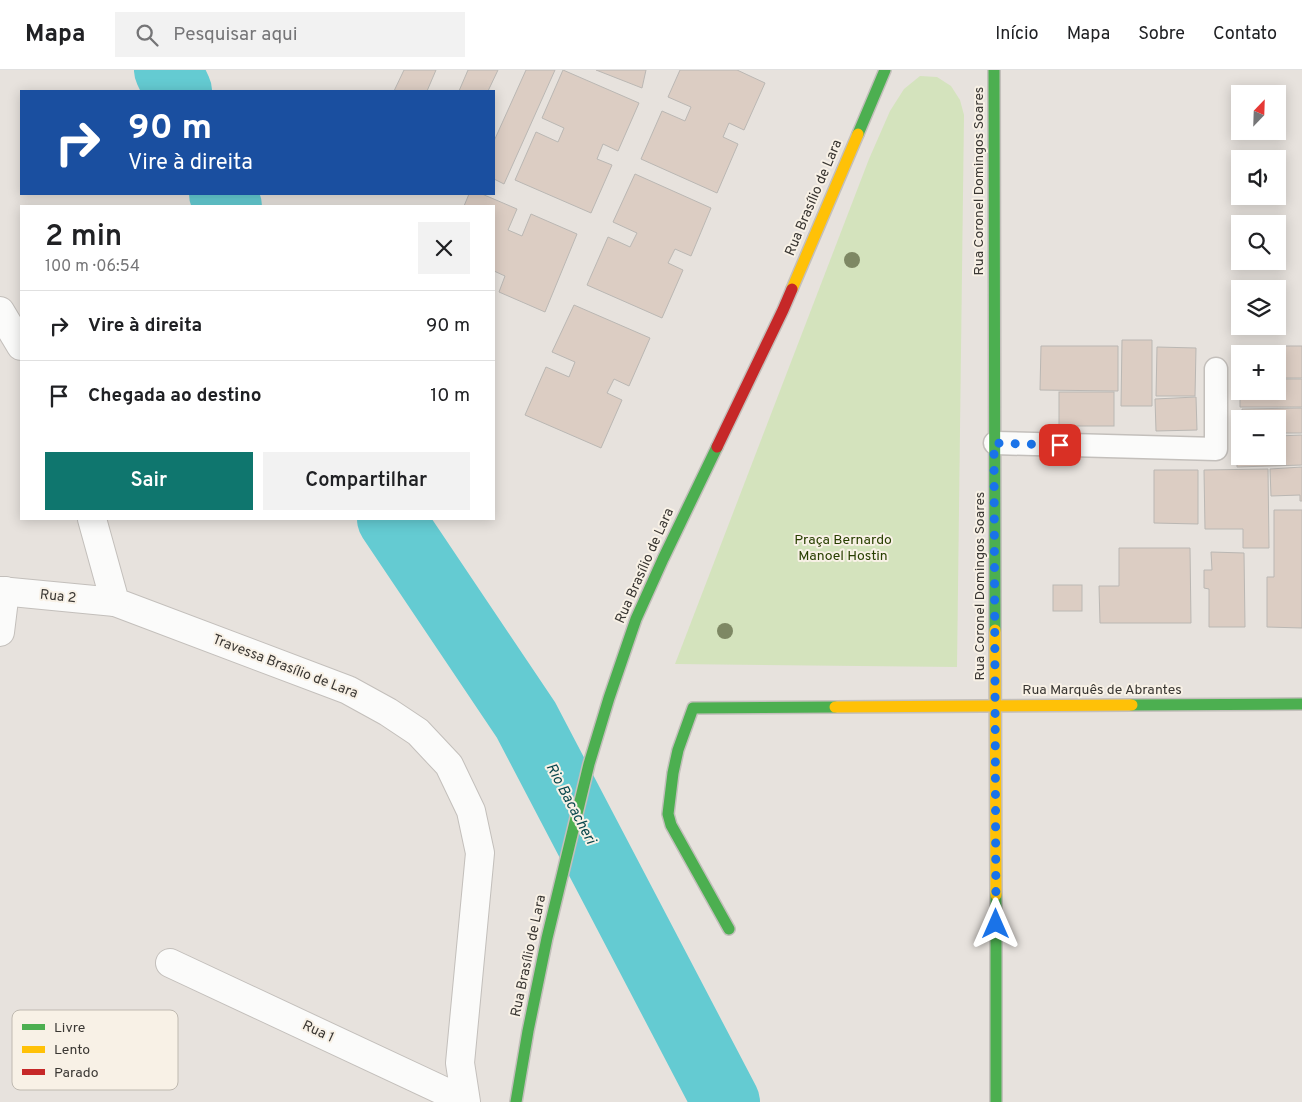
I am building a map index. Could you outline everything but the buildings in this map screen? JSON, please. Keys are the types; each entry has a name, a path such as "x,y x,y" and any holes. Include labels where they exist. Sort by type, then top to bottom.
{"street":[{"name":"Rua Brasílio de Lara","path":"516,1102 547,938 588,764 636,619 782,310 885,70"},
{"name":"Rua Coronel Domingos Soares","path":"994,70 996,1102"},
{"path":"92,520 115,602"},
{"path":"0,632 3,591"},
{"name":"Rua 2","path":"3,591 115,602"},
{"name":"Travessa Brasílio de Lara","path":"115,602 348,690 388,712 418,732 449,765 471,811 480,853 460,1063 466,1101"},
{"name":"Rua Marquês de Abrantes","path":"729,929 671,825 668,814 678,750 693,708 1302,704"},
{"name":"Rua 1","path":"170,963 466,1101"}],"lane":[{"path":"994,443 1216,449 1216,369"}],"green space":[{"name":"Praça Bernardo Manoel Hostin","path":"920,76 937,77 951,86 960,100 964,115 957,667 675,664 869,159 890,111 904,89"}],"waterway":[{"name":"Rio Bacacheri","path":"168,70 178,90"},
{"name":"Rio Bacacheri","path":"223,195 228,205"},
{"name":"Rio Bacacheri","path":"392,520 526,720 726,1102"}],"traffic: fast":[{"path":"858,134 885,70"},
{"path":"994,70 995,630"},
{"path":"516,1102 547,938 589,764 609,698 636,619 717,447"},
{"path":"1132,705 1302,704"},
{"path":"729,929 671,825 668,814 678,750 693,708 835,707"},
{"path":"996,895 996,1102"}],"traffic: slow":[{"path":"792,289 858,134"},
{"path":"995,630 996,895"},
{"path":"835,707 1132,705"}],"traffic: jam":[{"path":"717,447 792,289"}],"route":[{"path":"996,924 994,443 1060,445"}]}
